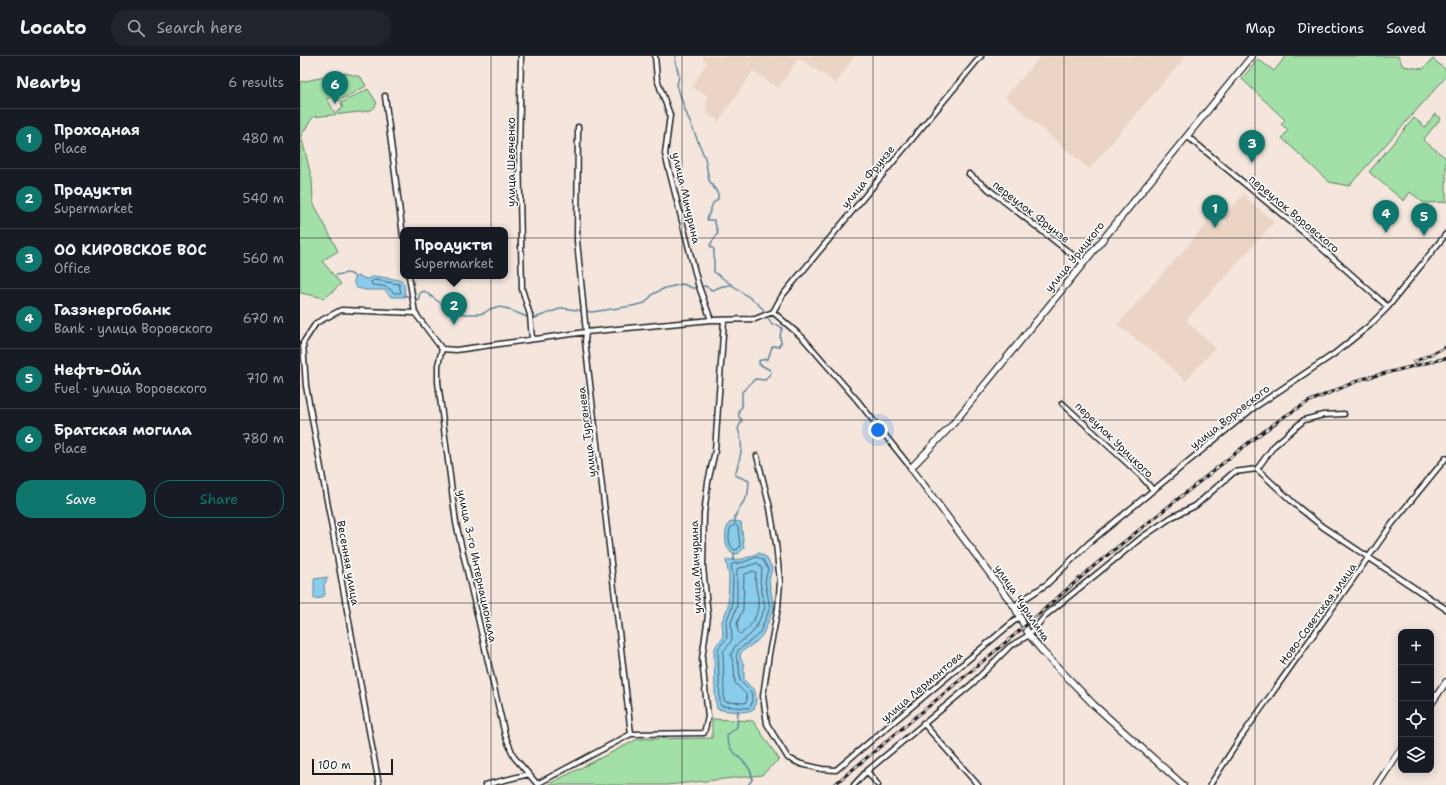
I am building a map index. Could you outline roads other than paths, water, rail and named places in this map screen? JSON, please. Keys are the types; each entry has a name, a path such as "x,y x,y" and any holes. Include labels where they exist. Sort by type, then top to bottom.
{"street":[{"name":"улица Шевченко","path":"521,56 519,151 522,290 530,315 532,339"},
{"name":"улица Мичурина","path":"655,56 657,79 670,115 665,154 698,284 711,320"},
{"name":"улица Фрунзе","path":"773,312 782,296 981,56"},
{"name":"улица Урицкого","path":"911,468 952,425 1252,56"},
{"path":"385,96 402,227"},
{"name":"улица Тургенева","path":"578,127 577,241 586,332 585,341 631,734"},
{"name":"переулок Воровского","path":"1187,136 1308,236 1388,307"},
{"name":"переулок Фрунзе","path":"969,174 1083,263"},
{"name":"улица Воровского","path":"1014,606 1047,584 1089,543 1252,409 1334,354 1369,326 1388,307 1446,234"},
{"path":"409,279 414,313 442,349 456,350 586,332 711,320 755,320 773,312 803,338 857,400 911,468"},
{"name":"Весенняя улица","path":"379,785 306,386 303,343 316,323 341,310 414,313"},
{"name":"улица Мичурина","path":"631,734 704,733 708,717 702,659 708,616 703,567 704,514 708,482 715,451 724,320"},
{"name":"улица 3-го Интернационала","path":"442,349 438,365 438,382 456,523 505,735 514,757 538,784"},
{"name":"переулок Урицкого","path":"1062,403 1140,475 1153,490"},
{"path":"854,785 867,771 923,723 972,684 1009,647 1029,635 1046,615 1141,538 1172,517 1196,506 1234,472 1256,469 1274,446 1304,420 1323,415 1344,414"},
{"name":"улица Лермонтова","path":"757,456 770,508 780,582 778,608 763,696 767,724 788,758 801,764 836,770 1020,617"},
{"name":"Ново-Советская улица","path":"1210,785 1241,737 1392,524 1446,458"},
{"name":"улица Чурилина","path":"911,468 1014,606 1029,635 1055,666 1094,705 1183,785"},
{"path":"1256,469 1298,507 1323,527 1446,609"},
{"path":"1433,701 1446,682"},
{"path":"923,723 978,785"},
{"path":"538,784 631,734"},
{"path":"1377,785 1398,754"},
{"path":"867,771 878,785"},
{"path":"485,785 529,774"}],"water":[{"path":"357,276 367,279 374,276 401,280 404,284 405,297 391,297 385,290 366,290 357,288 354,282"},
{"path":"735,521 741,522 744,548 738,554 731,553 727,546 726,538 726,531 729,523"},
{"path":"759,553 766,557 772,568 769,581 774,608 763,634 756,642 741,652 740,657 744,665 744,680 755,691 756,701 754,709 751,711 742,712 717,709 715,695 714,650 723,638 722,621 728,607 729,576 726,560 743,559"},
{"path":"328,577 324,585 325,595 321,598 314,599 314,579"}],"waterway":[{"path":"676,56 675,60 679,76 677,85 685,110 705,158 709,180 718,194 718,199 713,203 707,219 714,220 718,233 710,245 714,250 714,272 757,303 764,310"},
{"path":"336,275 349,273 355,278"},
{"path":"404,295 418,300 420,293 424,291 454,313 478,314 497,307 505,308 527,317 535,318 562,308 592,312 632,306 645,303 653,294 665,288 683,284 692,288 705,286 712,290 731,285"},
{"path":"735,523 735,516 748,494 749,481 735,475 741,447 738,429 742,420 739,417 739,410 742,407 742,392 755,379 765,380 771,373 770,370 759,364 759,361 768,359 772,347 778,347 781,343 780,336 782,328 778,325 772,325 769,319"},
{"path":"734,553 734,561"},
{"path":"738,710 737,727 727,735 731,748 749,768 752,780 748,785"}],"railway":[{"path":"1414,362 1446,347"},
{"path":"834,785 1024,627 1095,565 1252,440 1285,416 1308,402 1362,379 1446,358"}],"place":[{"name":"Братская могила","path":"335,104"},
{"name":"ОО КИРОВСКОЕ ВОС","path":"1252,163"},
{"name":"Проходная","path":"1215,228"},
{"name":"Газэнергобанк","path":"1386,233"},
{"name":"Нефть-Ойл","path":"1424,236"},
{"name":"Продукты","path":"454,325"}]}
